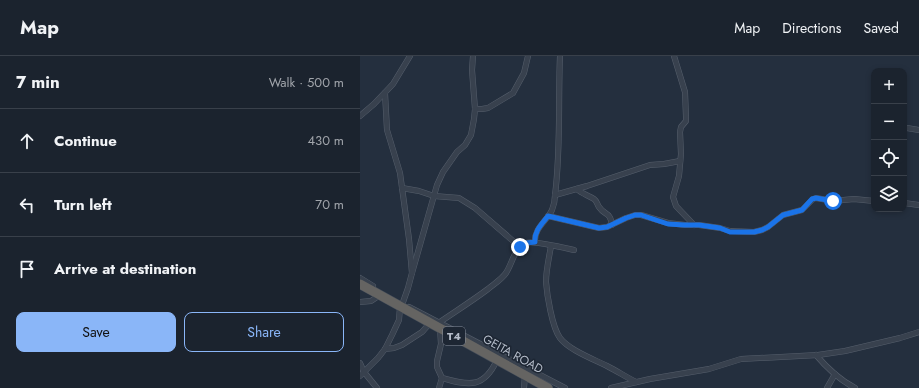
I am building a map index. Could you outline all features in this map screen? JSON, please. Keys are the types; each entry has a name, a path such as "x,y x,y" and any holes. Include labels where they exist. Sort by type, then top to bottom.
{"highway":[{"name":"GEITA ROAD","path":"360,284 430,323 440,325 497,360 525,374 546,387"}],"street":[{"path":"360,116 393,84 410,56"},
{"path":"362,374 385,349 399,320 401,306 408,288 436,185 457,152 471,135 475,109 472,70 473,56"},
{"path":"475,109 488,108 513,93 524,73 528,56"},
{"path":"535,242 534,238 536,233 552,211 555,195 560,138 560,56"},
{"path":"674,56 685,92 686,121 681,127 680,132 680,161 673,197 676,206 694,225"},
{"path":"385,93 387,130 400,174 412,273"},
{"path":"907,128 919,130"},
{"path":"555,195 650,165 661,165 680,161"},
{"path":"402,188 434,196 459,198 475,208 520,247"},
{"path":"577,189 595,200 600,208 608,214 612,225"},
{"path":"548,216 599,228 607,227 635,215 641,215 668,224 720,228 730,232 754,232 768,227 783,215 802,210 812,199 816,198 833,201 854,199 871,201"},
{"path":"907,203 919,205"},
{"path":"440,325 498,282 506,273 514,254 526,243 535,242 574,250"},
{"path":"551,246 547,264 546,282 553,321 560,338 578,351 636,382"},
{"path":"360,278 401,306 411,307 440,325 565,388"},
{"path":"360,302 371,301 380,295"},
{"path":"385,349 402,345 422,332 430,323"},
{"path":"439,388 442,378 437,367 441,344 440,325"},
{"path":"611,388 709,369 741,359 816,355 862,348 917,333 919,327"},
{"path":"816,355 843,381 855,388"},
{"path":"442,378 468,384 478,383 491,374 497,360"},
{"path":"360,363 362,374 376,388"},
{"path":"524,388 525,374"},
{"path":"826,388 835,374"}],"route":[{"path":"520,247 526,243 535,242 534,238 536,233 548,216 599,228 607,227 635,215 641,215 668,224 699,225 720,228 730,232 754,232 768,227 783,215 802,210 812,199 816,198 833,201"}]}
